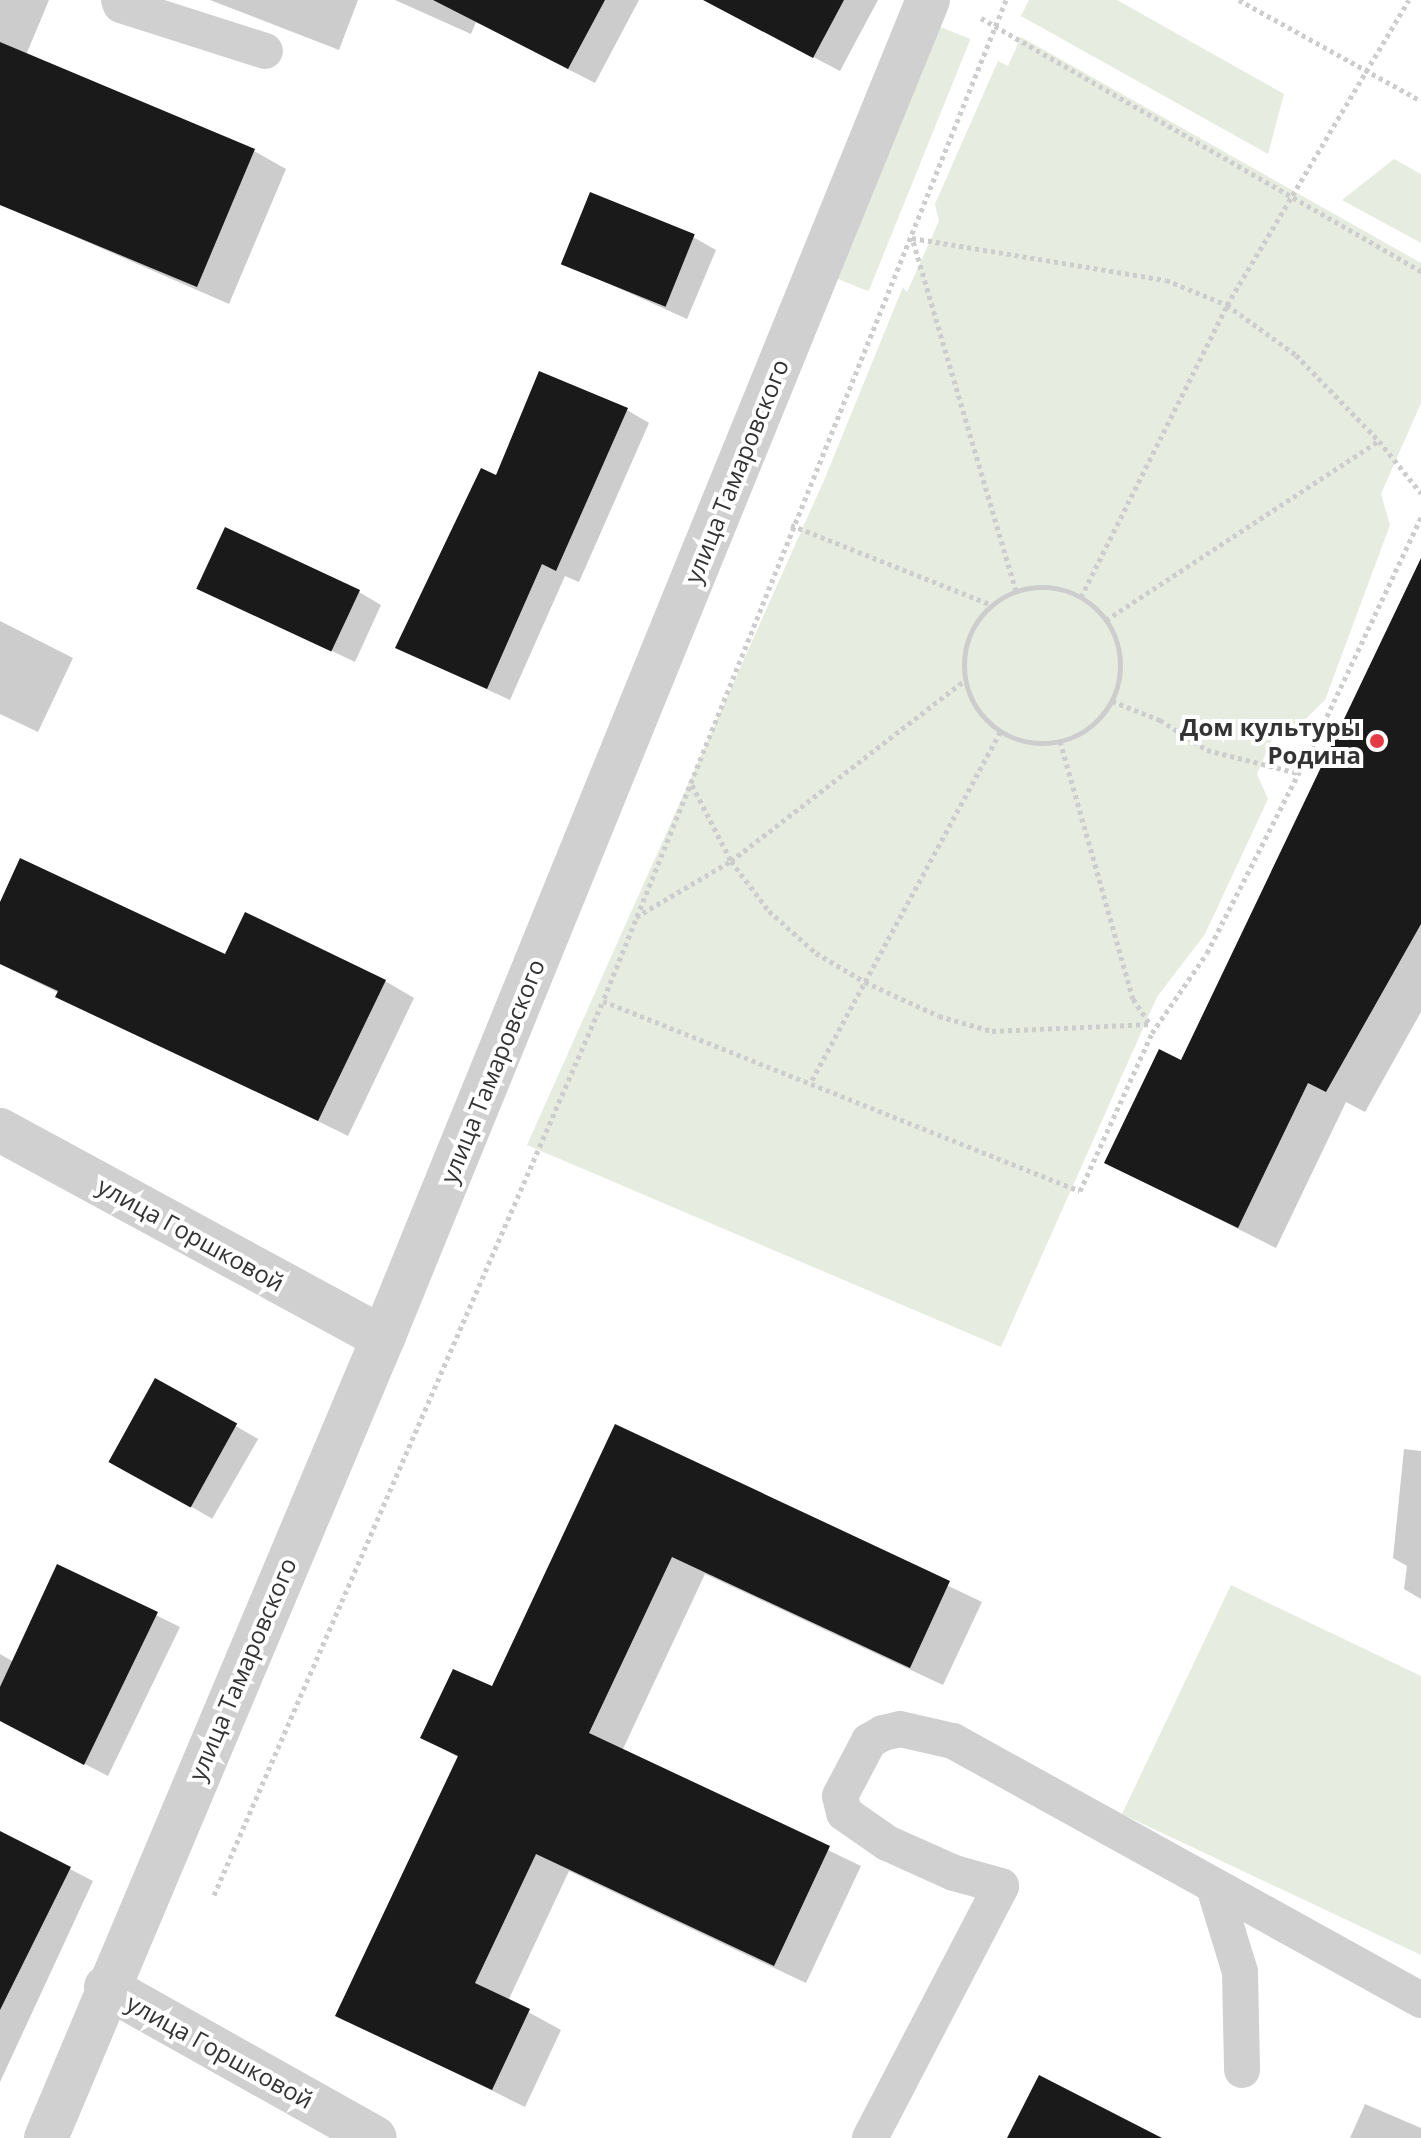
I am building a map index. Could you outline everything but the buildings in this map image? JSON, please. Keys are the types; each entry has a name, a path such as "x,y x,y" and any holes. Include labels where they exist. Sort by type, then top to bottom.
{"street":[{"name":"улица Тамаровского","path":"46,2138 106,1987 383,1338 928,0"},
{"name":"улица Горшковой","path":"0,1130 383,1338"},
{"name":"улица Горшковой","path":"106,1987 375,2138"}],"lane":[{"path":"119,0 121,5 265,51"},
{"path":"870,2138 1001,1886 954,1873 887,1843 844,1813 840,1796 869,1741 900,1729 953,1741 1421,2000"},
{"path":"1214,1887 1240,1972 1242,2070"}],"path":[{"path":"212,1901 603,1001 692,784 791,525 912,238 1006,0"},
{"path":"1239,0 1421,101"},
{"path":"1081,597 1227,305 1290,194 1409,0"},
{"path":"971,15 995,24 1421,271"},
{"path":"912,238 1166,280 1227,305 1261,325 1296,355 1379,441 1421,493"},
{"path":"912,238 1016,591"},
{"path":"1106,620 1379,441"},
{"path":"603,1001 812,1080 1080,1191 1152,1033 1207,953 1421,517"},
{"path":"791,525 992,605"},
{"path":"1054,587 1081,597 1106,620 1120,656 1112,701 1090,727 1060,741 1024,741 1001,731 979,710 965,680 969,638 992,605 1016,591 1054,587"},
{"path":"636,917 731,861 965,680"},
{"path":"1112,701 1160,720 1207,750 1298,773"},
{"path":"812,1080 1001,731"},
{"path":"1060,741 1133,999 1151,1024 1152,1033"},
{"path":"692,784 731,861 769,911 816,953 865,982 939,1016 992,1031 1151,1024"}],"shaded area":[{"path":"1029,0 1117,0 1284,94 1268,154 1021,16"},
{"path":"938,26 970,39 869,291 836,278"},
{"path":"1021,37 1421,263 1421,403 1381,494 1390,525 1325,700 1288,736 1273,737 1257,774 1268,799 1205,934 1157,997 1001,1347 527,1145 825,478 903,287 907,292 939,221 935,204 998,61 1008,66"},
{"path":"1394,159 1421,174 1421,243 1342,200"},
{"path":"1231,1585 1421,1676 1421,1955 1122,1814"}],"place":[{"name":"Дом культуры Родина","path":"1377,741"}]}
